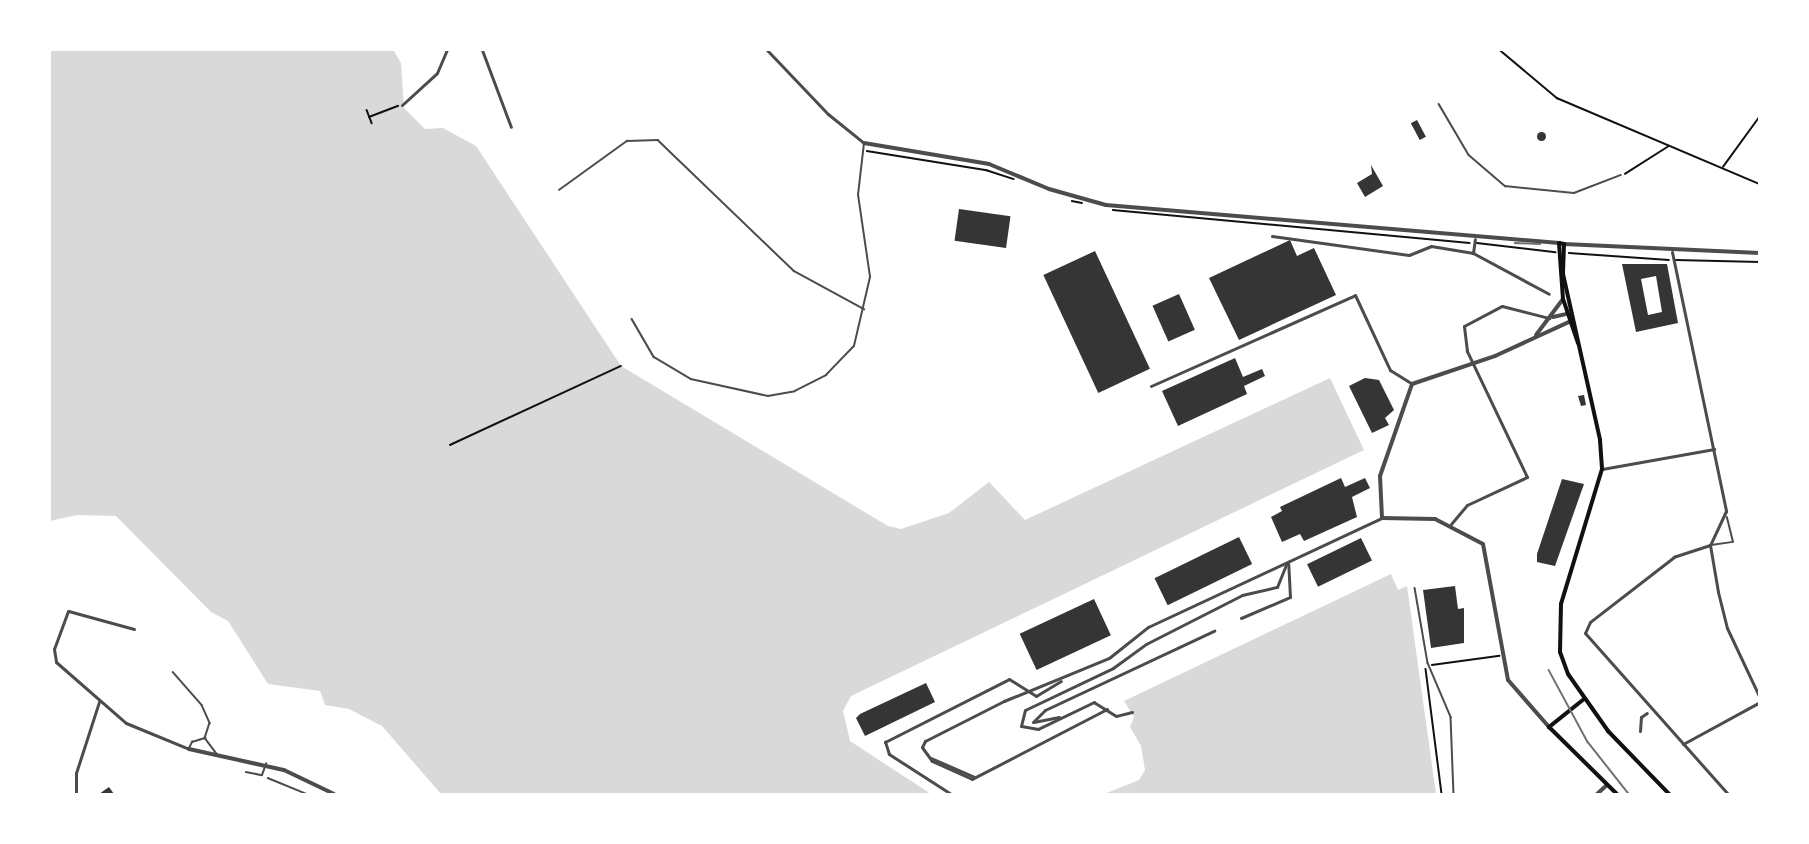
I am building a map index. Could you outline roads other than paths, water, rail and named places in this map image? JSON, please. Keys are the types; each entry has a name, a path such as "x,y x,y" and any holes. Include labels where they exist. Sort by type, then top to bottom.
{"main road":[{"path":"1562,243 1563,299 1566,314 1578,343"},
{"path":"1562,243 1563,274 1575,321 1602,469 1559,615 1563,661 1584,699 1669,795"},
{"path":"1566,314 1573,313"},
{"path":"1569,322 1575,321"},
{"path":"1584,699 1549,727 1617,795"}],"street":[{"path":"402,105 438,73 447,50"},
{"path":"482,50 511,127"},
{"path":"767,50 828,114 863,144 989,164 1049,189 1106,205 1475,238 1672,252 1760,253"},
{"path":"1272,236 1410,255 1431,246 1473,253 1549,294"},
{"path":"1473,253 1475,238"},
{"path":"1672,252 1727,518 1710,545 1671,559 1586,630 1728,795"},
{"path":"1151,386 1355,295 1390,370 1412,384"},
{"path":"1534,338 1563,299"},
{"path":"1451,524 1467,505 1527,477 1461,335 1467,323 1502,306 1551,318 1566,314"},
{"path":"1382,518 1382,467 1412,384 1534,338 1569,322"},
{"path":"1602,469 1714,449"},
{"path":"951,795 889,754 885,742 1009,679 1036,696 1109,658 1149,627 1288,564 1382,518 1422,516 1451,524 1486,548 1508,680 1549,727"},
{"path":"1683,744 1760,700 1724,617 1710,545"},
{"path":"1241,618 1290,597 1288,564"},
{"path":"1132,712 1116,716 1094,702 1034,730 1021,726 1025,710 1113,668 1153,640 1242,595 1277,587 1288,564"},
{"path":"134,629 72,610 59,630 54,649 58,668 99,702 145,735 189,749 266,764 305,778 334,795"},
{"path":"1063,715 1033,722 1046,710 1214,631"},
{"path":"1063,680 1030,691 924,741 927,756 963,778 976,776 1107,709"},
{"path":"76,795 76,773 99,702"},
{"path":"1640,731 1641,717 1647,713"},
{"path":"1597,795 1607,785"}],"lane":[{"path":"1439,104 1468,155 1505,186 1574,193 1621,175"},
{"path":"559,190 627,141 658,140 794,271 865,309"},
{"path":"632,319 654,357 691,379 768,396 795,391 842,362 854,346 865,309 870,277 858,195 863,144"},
{"path":"1710,545 1733,542 1727,518"},
{"path":"1415,588 1434,681 1451,717 1454,795"},
{"path":"173,672 202,705 210,723 205,738"},
{"path":"189,749 192,742 205,738"},
{"path":"205,738 218,755"},
{"path":"246,772 262,775 266,764"},
{"path":"268,778 300,789 307,794"},
{"path":"300,789 305,778"}],"tram line":[{"path":"1515,243 1540,244"}],"railway":[{"path":"1549,670 1588,742 1629,794"}]}
